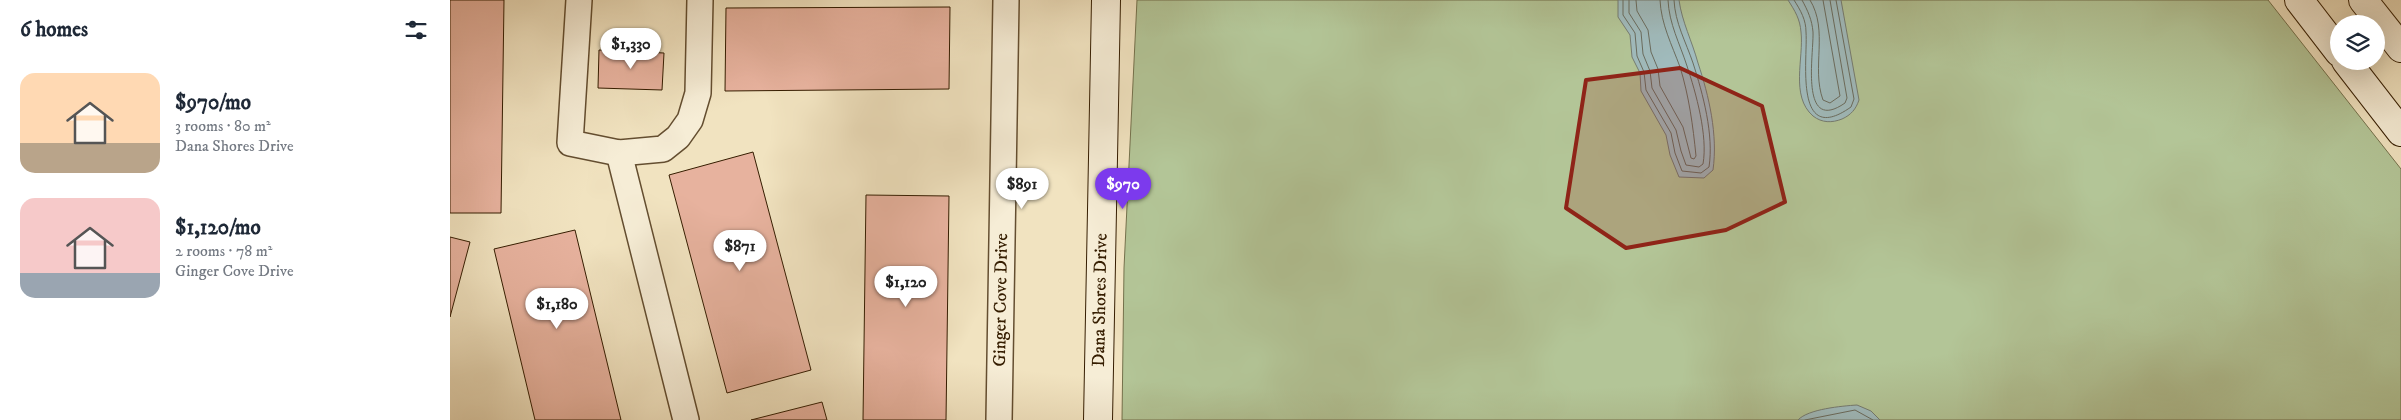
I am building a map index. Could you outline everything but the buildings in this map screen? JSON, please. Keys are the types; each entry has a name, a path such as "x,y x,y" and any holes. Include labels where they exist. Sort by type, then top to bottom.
{"street":[{"path":"579,0 570,143 619,153 663,149 678,138 690,120 698,93 700,0"},
{"name":"Ginger Cove Drive","path":"999,420 1006,0"},
{"name":"Dana Shores Drive","path":"1098,420 1106,0"},
{"path":"2299,0 2330,40"},
{"path":"2363,0 2401,48"},
{"path":"2353,70 2401,132"},
{"path":"619,153 686,420"}],"highlighted area":[{"path":"1680,68 1762,106 1785,202 1726,230 1626,248 1566,208 1586,80"}],"green space":[{"path":"1137,0 2268,0 2401,169 2401,420 1122,420 1124,268"}],"water":[{"path":"1618,0 1679,0 1682,16 1706,89 1712,116 1713,170 1704,178 1679,177 1670,155 1666,135 1641,91 1640,73 1632,57 1630,35 1618,17"},
{"path":"1788,0 1841,0 1859,100 1853,111 1842,119 1831,122 1823,121 1813,116 1806,108 1800,87 1800,23"},
{"path":"1857,405 1871,411 1880,420 1798,420 1809,413 1834,407"}]}
